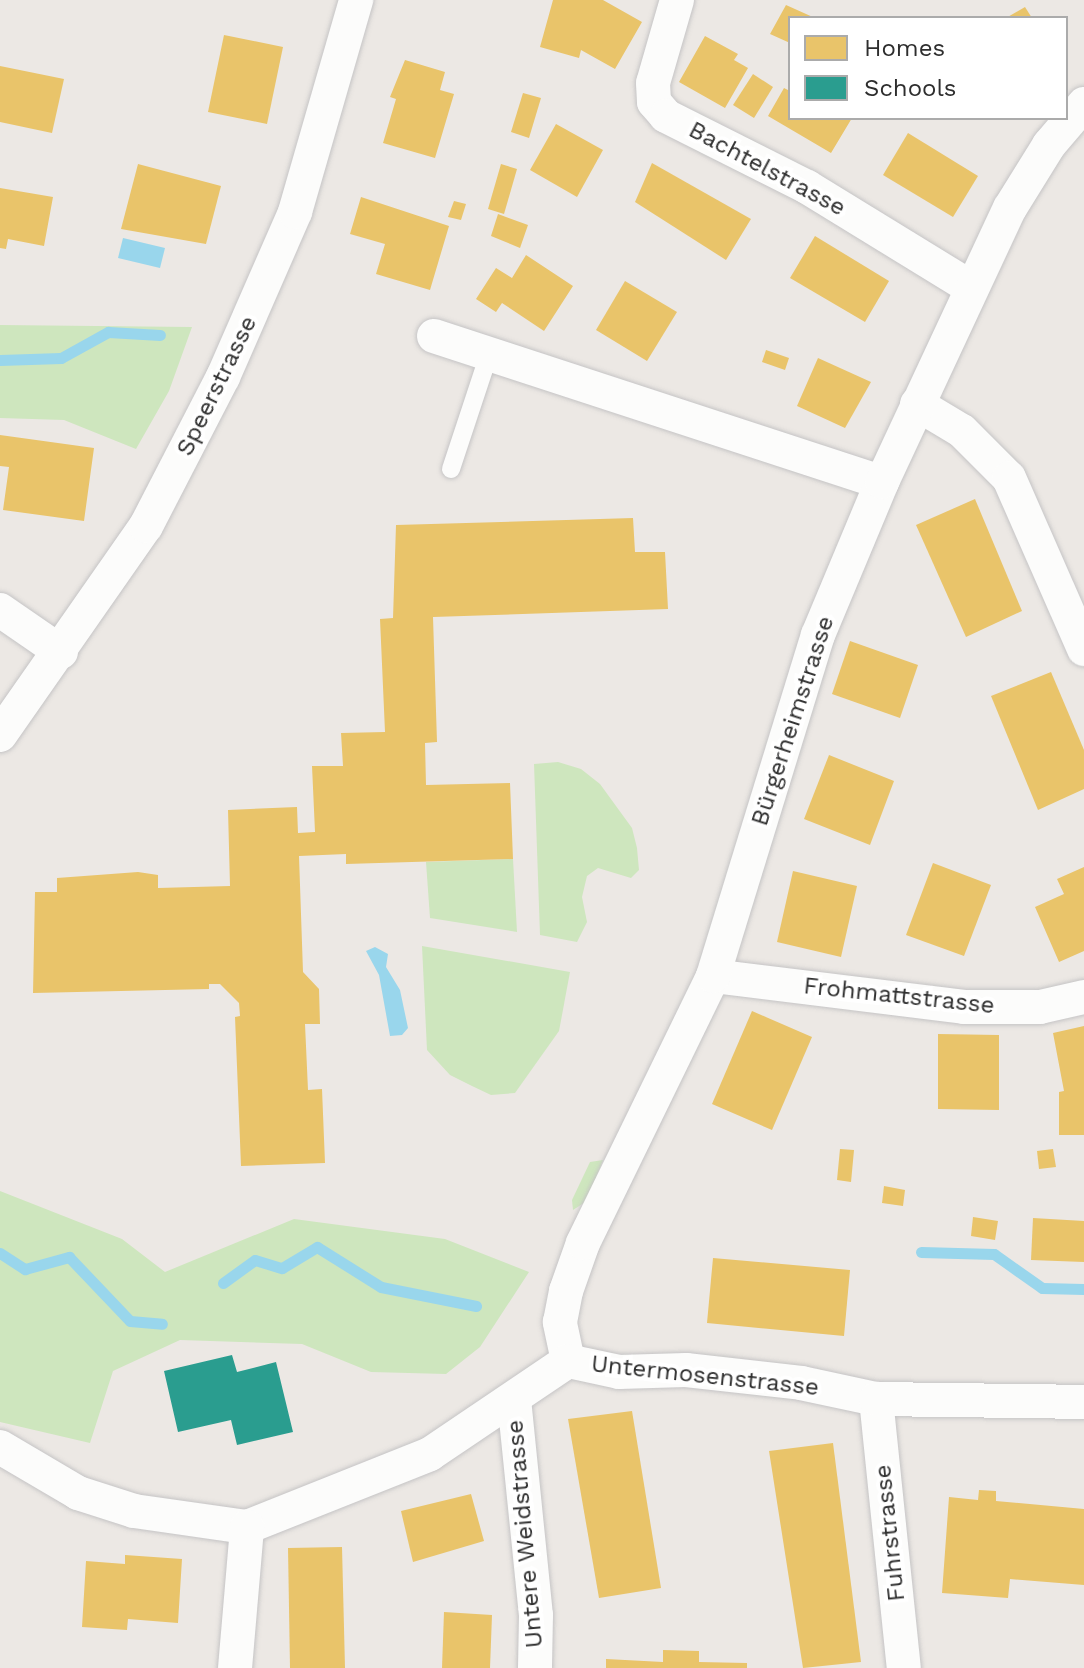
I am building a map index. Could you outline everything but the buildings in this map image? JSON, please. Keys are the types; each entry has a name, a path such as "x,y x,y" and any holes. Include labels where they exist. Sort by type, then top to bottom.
{"street":[{"name":"Speerstrasse","path":"0,735 61,652 146,526 241,339 295,212 356,0"},
{"name":"Bachtelstrasse","path":"677,0 653,83 654,102 666,116 807,187 972,288"},
{"name":"Bürgerheimstrasse","path":"568,1361 560,1322 583,1243 713,976 818,635 917,404 1010,208 1049,145 1084,104"},
{"path":"434,336 882,482"},
{"path":"917,404 962,431 1009,478 1084,649"},
{"path":"0,610 61,652"},
{"name":"Frohmattstrasse","path":"713,976 964,1007 1040,1007 1084,997"},
{"name":"Untermosenstrasse","path":"0,1447 78,1493 134,1511 247,1527 430,1454 568,1361 619,1372 686,1370 787,1381 876,1399 1084,1402"},
{"name":"Untere Weidstrasse","path":"514,1399 536,1615 535,1668"},
{"name":"Fuhrstrasse","path":"876,1399 904,1668"},
{"path":"235,1668 247,1527"}],"lane":[{"path":"451,469 489,354"}],"green space":[{"path":"0,325 192,327 169,391 136,449 64,420 0,418"},
{"path":"558,762 581,769 600,784 632,828 637,848 639,870 631,878 598,868 587,876 582,897 587,922 577,942 540,935 534,764"},
{"path":"513,859 517,932 430,918 426,862"},
{"path":"422,946 570,972 559,1031 515,1093 491,1095 472,1086 450,1075 427,1050"},
{"path":"603,1160 587,1201 573,1210 572,1200 590,1162"},
{"path":"0,1191 122,1239 165,1272 294,1219 445,1239 529,1272 480,1347 446,1374 371,1372 302,1344 180,1340 113,1371 90,1443 0,1422"}],"water":[{"path":"123,238 165,248 160,268 118,258"},
{"path":"375,947 388,954 386,967 400,990 408,1028 402,1035 390,1036 379,975 366,951"}],"waterway":[{"path":"0,360 61,358 108,332 160,335"},
{"path":"223,1283 255,1260 282,1268 317,1247 381,1287 476,1306"},
{"path":"921,1252 994,1254 1042,1288 1084,1289"},
{"path":"0,1253 25,1269 69,1257 130,1321 162,1324"}]}
